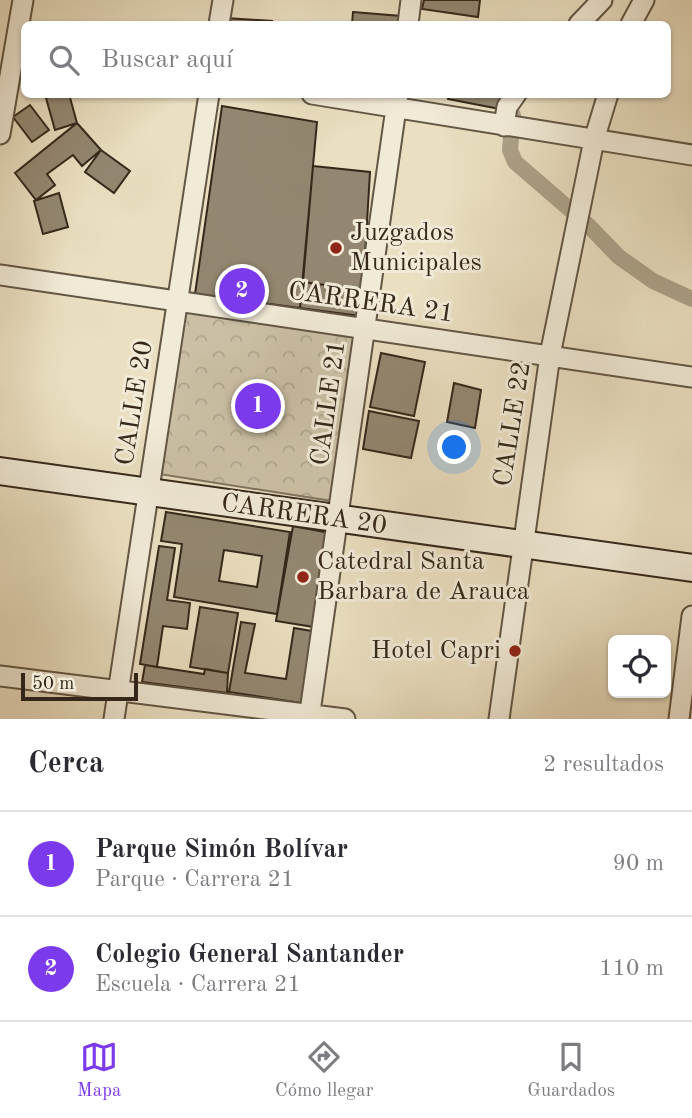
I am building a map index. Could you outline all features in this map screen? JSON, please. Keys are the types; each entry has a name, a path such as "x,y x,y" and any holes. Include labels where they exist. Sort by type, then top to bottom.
{"street":[{"path":"0,134 23,0"},
{"path":"220,21 223,0"},
{"path":"408,21 411,0"},
{"path":"582,21 602,0"},
{"path":"633,21 644,0"},
{"name":"CALLE 20","path":"114,719 208,98"},
{"path":"361,98 397,101 506,127 692,155"},
{"path":"506,127 508,107 514,98"},
{"name":"CALLE 22","path":"499,719 521,545 550,355 594,140 607,98"},
{"name":"CALLE 21","path":"309,717 397,101"},
{"name":"CARRERA 21","path":"0,275 692,377"},
{"name":"CARRERA 20","path":"0,471 339,521 692,568"},
{"path":"680,719 692,617"},
{"path":"0,676 309,717 345,719"}],"green space":[{"path":"186,306 358,338 332,501 159,474"}],"building":[{"path":"424,0 480,0 478,17 422,9"},
{"path":"353,12 401,16 400,21 352,21"},
{"path":"226,18 272,21 226,21"},
{"path":"46,98 70,98 77,123 55,130"},
{"path":"448,98 504,98 500,109"},
{"path":"30,105 49,130 32,142 13,117"},
{"path":"222,106 317,122 300,308 195,294"},
{"path":"77,123 101,150 82,166 73,155 47,174 55,185 36,200 15,173"},
{"path":"101,150 130,171 114,193 85,172"},
{"name":"Juzgados Municipales","path":"313,166 370,172 363,290 303,282"},
{"path":"59,193 68,227 43,234 34,201"},
{"path":"303,282 363,290 360,316 300,308"},
{"path":"381,353 425,362 414,416 370,407"},
{"path":"454,383 481,390 475,428 447,422"},
{"path":"369,411 419,421 411,458 363,449"},
{"path":"166,512 290,532 277,614 174,597 182,544 161,541","holes":["224,550 262,556 257,587 219,581"]},
{"name":"Catedral Santa Barbara de Arauca","path":"293,526 330,533 314,627 276,621"},
{"path":"159,546 175,548 167,600 190,603 187,629 163,626 157,667 140,664"},
{"path":"200,607 238,613 228,673 190,667"},
{"path":"241,622 255,624 245,673 286,679 294,628 312,631 301,703 229,692"},
{"path":"145,665 204,674 205,669 228,673 227,693 142,682"}],"waterway":[{"path":"513,115 510,150 515,162 589,226 619,257 653,281 692,299"}],"place":[{"name":"Juzgados Municipales","path":"336,248"},
{"name":"Colegio General Santander","path":"242,291"},
{"name":"Parque Simón Bolívar","path":"258,406"},
{"name":"Catedral Santa Barbara de Arauca","path":"303,577"},
{"name":"Hotel Capri","path":"515,651"}]}
